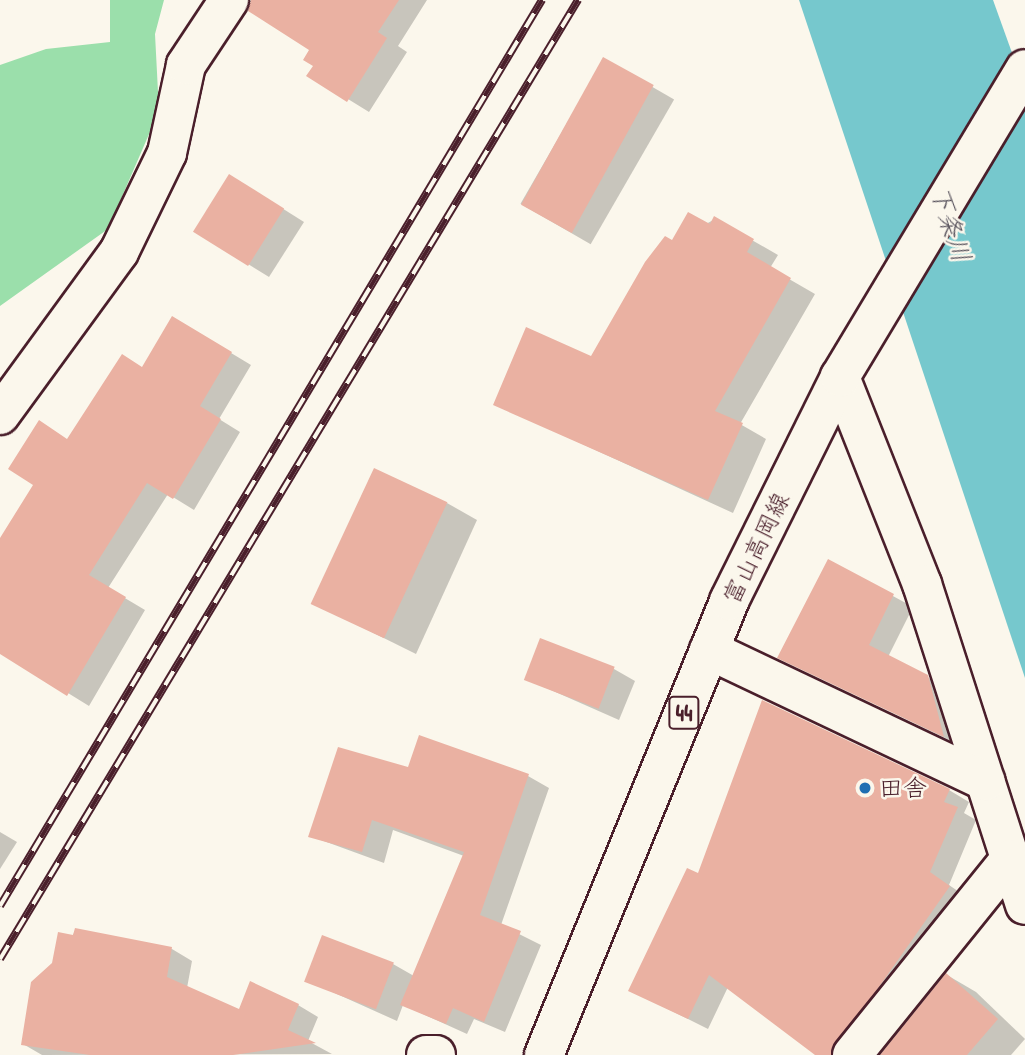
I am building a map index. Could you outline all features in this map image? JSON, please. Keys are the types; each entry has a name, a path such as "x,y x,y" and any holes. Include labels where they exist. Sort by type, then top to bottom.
{"street":[{"path":"0,415 119,252 167,153 186,65 229,0"},
{"name":"富山高岡線","path":"544,1055 709,650 840,377 1025,69"},
{"path":"840,377 922,584 1025,905"},
{"path":"709,650 985,781"},
{"path":"852,1055 1010,859"},
{"path":"426,1055 436,1055"}],"green space":[{"path":"110,0 164,0 155,34 159,111 108,229 0,306 0,65 46,49 110,42"}],"water":[{"name":"下条川","path":"799,0 993,0 1025,89 1025,678"}],"building":[{"path":"251,0 399,0 378,32 387,38 347,102 306,76 313,66 303,60 309,50 248,11"},
{"path":"603,57 654,85 572,233 521,205"},
{"path":"229,174 284,208 248,266 193,232"},
{"path":"688,212 710,224 714,216 754,239 747,252 791,278 715,411 743,423 708,500 493,405 526,327 591,356 645,262 665,236 672,240"},
{"path":"172,316 232,352 200,406 221,419 173,499 147,483 89,575 126,597 67,696 0,654 0,538 33,485 8,469 39,420 67,439 122,354 142,367"},
{"path":"374,468 447,502 384,638 311,604"},
{"path":"828,559 894,594 869,645 928,675 944,737 777,658"},
{"path":"540,638 615,667 599,709 524,680"},
{"path":"762,700 950,789 944,802 958,807 930,872 950,886 831,1055 815,1055 709,975 688,1019 628,991 687,868 698,873"},
{"path":"419,735 529,774 480,915 521,931 484,1022 453,1008 446,1024 400,1005 464,852 372,820 362,852 308,837 338,747 408,767"},
{"path":"75,928 172,947 167,977 239,1009 250,981 299,1004 288,1030 316,1043 233,1055 90,1055 21,1045 31,982 52,963 58,932 73,935"},
{"path":"322,935 394,963 376,1009 304,982"},
{"path":"946,973 998,1019 967,1055 880,1055"}],"railway":[{"path":"0,906 542,0"},
{"path":"0,959 578,0"}],"place":[{"name":"田舎","path":"865,788"}]}
